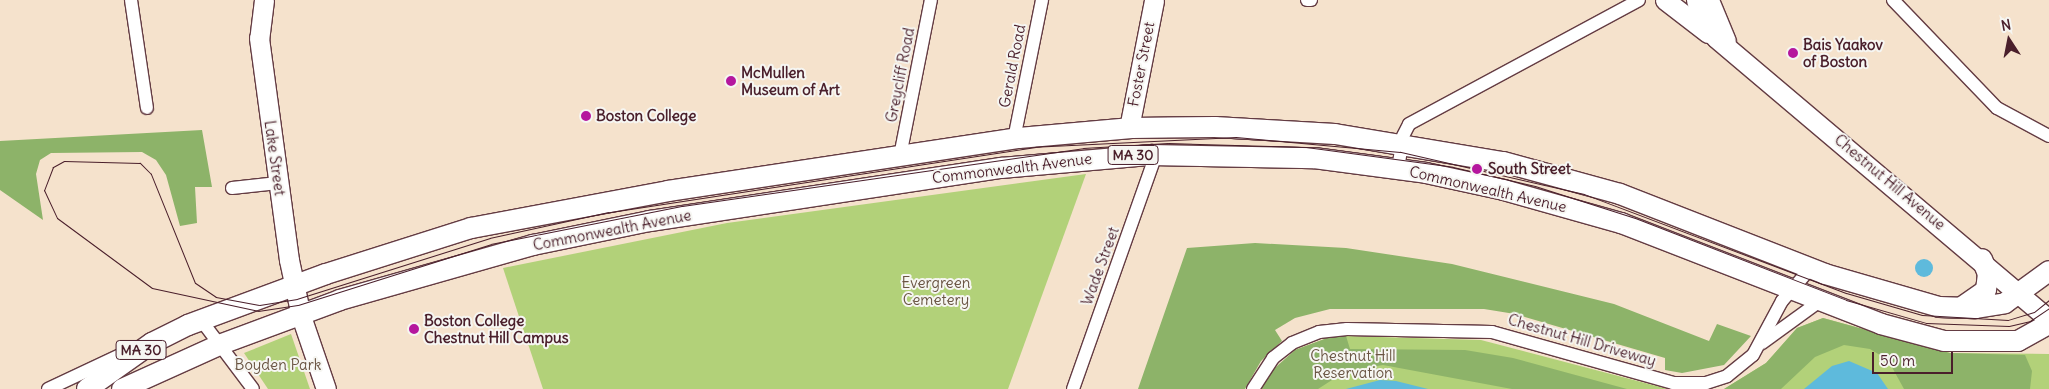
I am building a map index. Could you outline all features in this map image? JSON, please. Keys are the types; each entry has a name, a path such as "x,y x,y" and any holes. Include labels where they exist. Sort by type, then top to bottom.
{"main road":[{"name":"Lake Street","path":"264,0 259,38 293,285 301,316 326,389"},
{"name":"Foster Street","path":"1129,128 1154,0"},
{"path":"1666,0 1722,42"},
{"name":"Chestnut Hill Avenue","path":"1696,0 1704,24 1722,42 1982,259 2049,319"},
{"name":"Chestnut Hill Avenue","path":"1709,0 1722,42"},
{"name":"Commonwealth Avenue","path":"87,389 172,332 201,320 293,285 510,219 1014,139 1129,128 1255,128 1401,142 1582,182 1810,269 1899,298 1958,308 1996,305 2022,293 2049,271"},
{"path":"956,148 960,174"},
{"name":"Commonwealth Avenue","path":"122,389 220,345 301,316 455,264 572,236 960,174 1060,160 1156,154 1277,156 1398,169 1504,190 1621,223 1791,290 1900,330 1955,342 2018,341 2049,324"},
{"path":"1958,308 1976,302 1986,290 1988,274 1982,259"}],"street":[{"path":"132,0 147,108"},
{"name":"Greycliff Road","path":"900,156 931,0"},
{"name":"Gerald Road","path":"1014,139 1042,0"},
{"path":"1398,169 1401,142 1415,120 1639,0"},
{"path":"1894,0 1910,13 1997,108 2049,136"},
{"path":"1905,0 1910,13"},
{"name":"Wade Street","path":"1073,389 1156,154"},
{"path":"232,188 278,183"},
{"name":"Chestnut Hill Driveway","path":"1253,389 1283,350 1305,336 1333,330 1492,332 1685,385 1727,376 1746,363 1762,343 1791,290 1810,269"},
{"name":"Chestnut Hill Driveway","path":"1762,343 1820,301"},
{"path":"201,320 252,389"},
{"name":"Commonwealth Avenue","path":"48,389 172,332"}],"green space":[{"path":"202,130 212,187 195,187 197,223 180,226 166,175 156,160 142,152 51,153 40,160 36,174 43,220 0,190 0,141"},
{"name":"Evergreen Cemetery","path":"1086,174 1008,389 543,389 503,268 727,223"},
{"path":"1255,243 1346,248 1452,264 1614,304 1709,341 1717,324 1751,336 1724,365 1682,373 1665,370 1665,358 1515,314 1484,309 1330,309 1295,318 1275,330 1282,341 1261,361 1245,389 1138,389 1187,248"},
{"path":"1823,318 1950,353 2049,354 2049,389 1724,389 1766,363 1797,328"},
{"path":"1823,318 1950,353 2025,355 2032,371 2030,389 1904,389 1888,360 1870,349 1844,345 1815,357 1781,389 1724,389 1766,363 1797,328"},
{"name":"Boyden Park","path":"291,334 310,389 268,389 244,353"},
{"name":"Chestnut Hill Reservation","path":"1346,336 1350,349 1465,350 1513,358 1627,389 1512,389 1383,365 1346,371 1318,389 1259,389 1268,374 1295,350 1330,337"},
{"name":"Chestnut Hill Reservation","path":"1330,337 1481,340 1668,389 1259,389 1295,350"}],"water":[{"path":"1924,259 1930,262 1933,268 1930,274 1924,277 1918,274 1915,268 1918,262"},
{"path":"1849,361 1877,373 1888,389 1804,389 1832,366"},
{"path":"1380,380 1396,381 1428,389 1346,389"}],"tram line":[{"path":"2049,300 2034,312 2008,320 1922,315 1846,293 1584,194 1400,152 1236,137 1035,147 608,212 490,238 297,299 259,305 216,297 195,283 151,174 140,163 64,161 53,167 44,190 57,218 152,288 258,311 298,305 491,244 682,206 1083,148 1168,143 1306,147 1453,167 1535,186 1635,218 1846,300 1926,323 2009,326 2030,321 2049,308"}],"place":[{"name":"Bais Yaakov of Boston","path":"1793,53"},
{"name":"McMullen Museum of Art","path":"731,81"},
{"name":"Boston College","path":"586,116"},
{"name":"South Street","path":"1477,169"},
{"name":"Boston College Chestnut Hill Campus","path":"414,329"}]}
